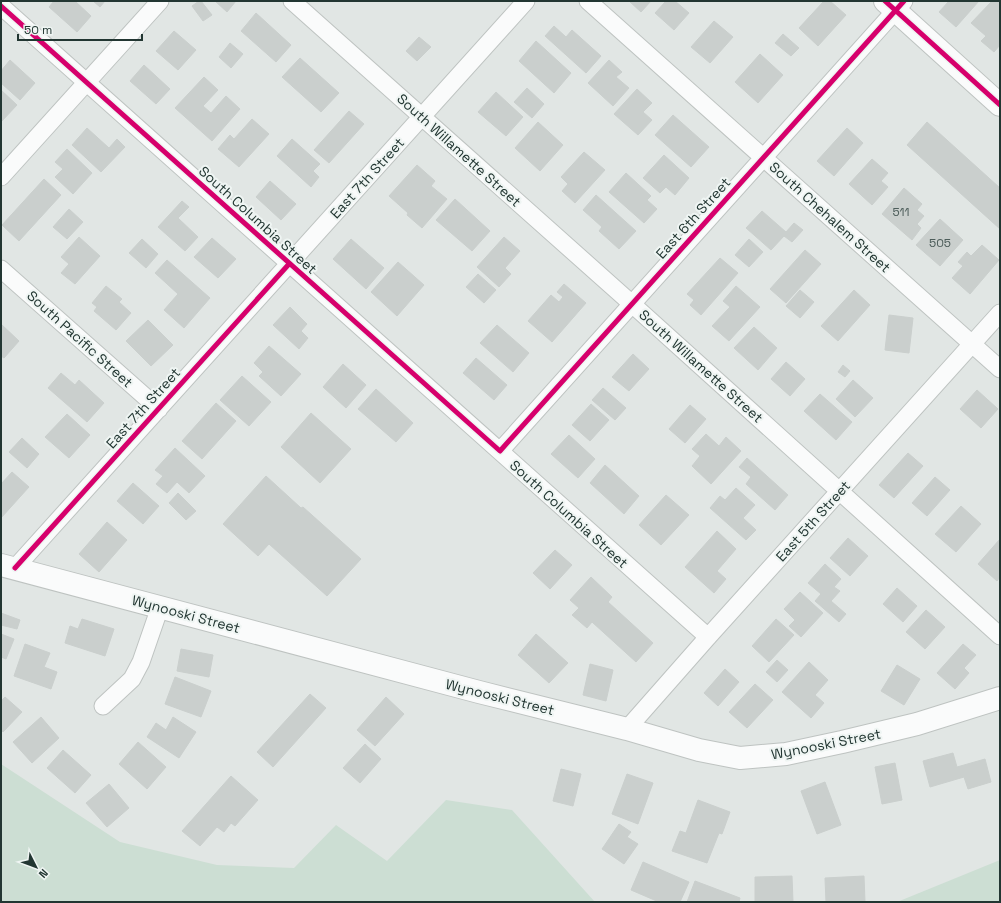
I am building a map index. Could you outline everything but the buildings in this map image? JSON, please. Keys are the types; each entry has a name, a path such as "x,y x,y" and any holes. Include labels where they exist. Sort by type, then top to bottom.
{"main road":[{"path":"894,4 1000,105"},
{"name":"Wynooski Street","path":"8,566 479,692 627,729 699,750 740,758 786,754 917,724 1000,698"}],"street":[{"path":"1,177 160,1"},
{"name":"South Willamette Street","path":"292,1 632,304 1000,636"},
{"name":"East 7th Street","path":"8,566 159,409 526,1"},
{"name":"South Chehalem Street","path":"588,1 1000,369"},
{"name":"East 6th Street","path":"500,451 764,157 894,4"},
{"name":"South Columbia Street","path":"1,6 708,637"},
{"name":"South Pacific Street","path":"1,269 159,409"},
{"name":"East 5th Street","path":"627,729 1000,313"},
{"path":"103,706 132,679 141,662 160,607"}],"green space":[{"path":"1,764 120,842 217,865 294,868 336,825 387,861 446,800 512,810 595,902 1,902"},
{"path":"1000,860 1000,902 897,902"}],"cycle path":[{"path":"885,1 1000,105"},
{"path":"1,6 500,451 904,1"},
{"path":"15,568 289,264"}]}
